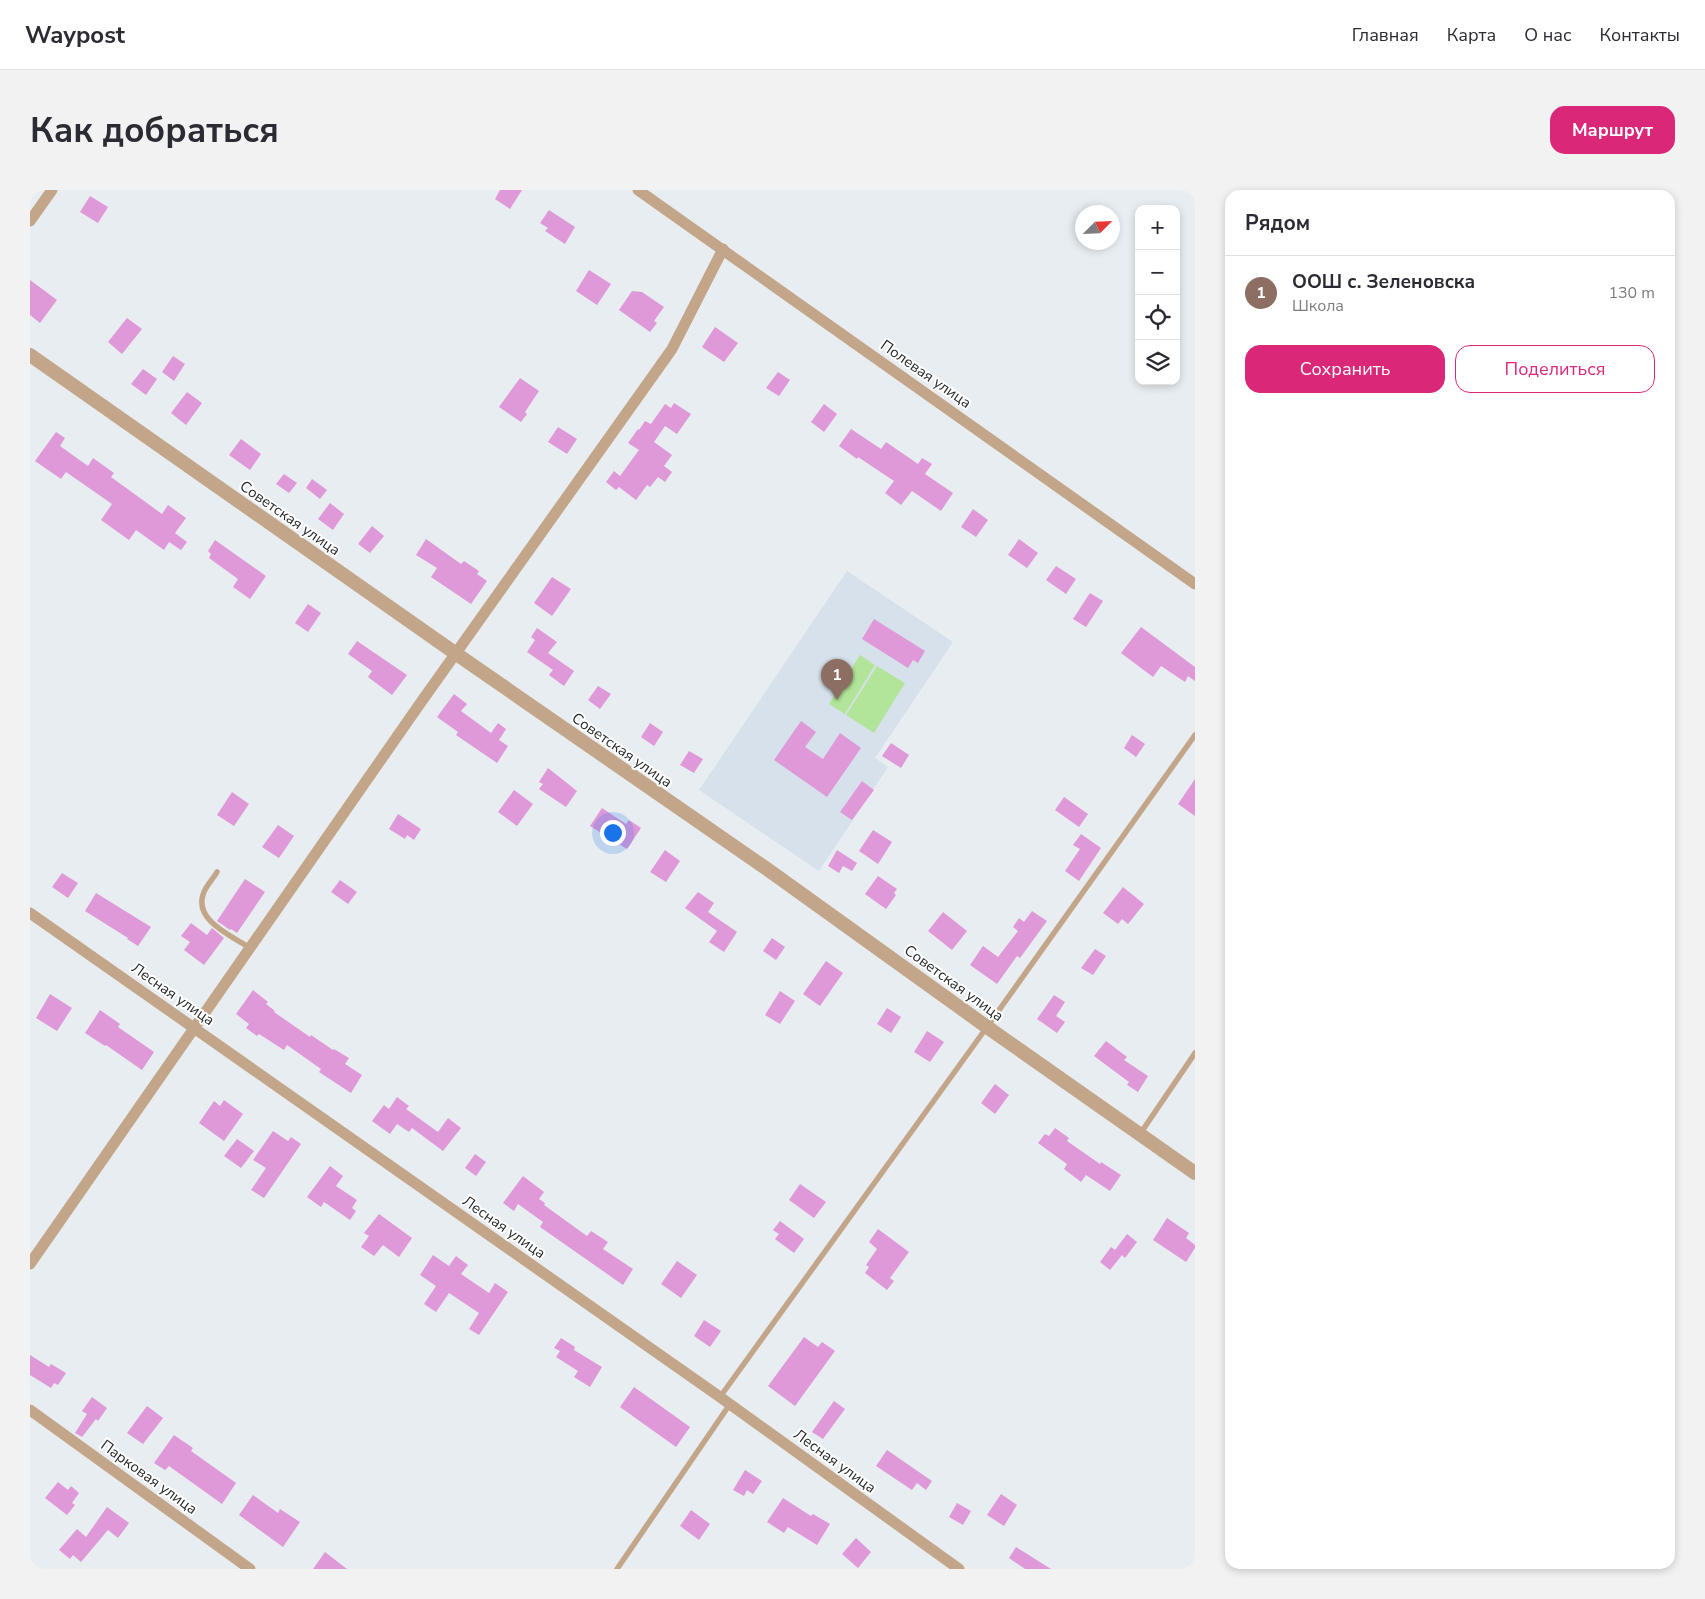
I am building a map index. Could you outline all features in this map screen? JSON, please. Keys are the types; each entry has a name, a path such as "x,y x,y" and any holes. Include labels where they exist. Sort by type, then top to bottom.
{"street":[{"path":"30,221 52,190"},
{"name":"Полевая улица","path":"638,190 1195,584"},
{"path":"30,1264 455,653 672,349 724,249"},
{"name":"Советская улица","path":"30,355 767,869 1195,1173"},
{"name":"Лесная улица","path":"30,913 730,1404 958,1569"},
{"name":"Парковая улица","path":"30,1410 250,1569"}],"lane":[{"path":"720,1397 1195,735"},
{"path":"217,872 203,893 204,915 210,922 250,948"},
{"path":"1140,1134 1195,1053"},
{"path":"617,1569 730,1404"}],"shaded area":[{"path":"847,571 953,642 875,758 888,767 819,871 699,790"}],"green space":[{"path":"860,655 875,665 845,714 829,704"},
{"path":"877,666 905,683 874,733 846,715"}],"building":[{"path":"500,190 522,190 510,209 495,199"},
{"path":"90,196 108,207 98,223 80,212"},
{"path":"549,210 575,227 565,244 545,231 548,228 540,223"},
{"path":"589,270 611,284 597,305 576,291"},
{"path":"30,280 57,300 40,323 30,315"},
{"path":"632,291 642,292 664,307 654,321 657,323 650,332 619,310"},
{"path":"127,318 142,329 122,354 108,342"},
{"path":"715,327 738,343 724,362 702,347"},
{"path":"173,356 185,364 174,381 162,372"},
{"path":"143,369 157,379 146,395 131,384"},
{"path":"778,372 790,380 779,396 766,388"},
{"path":"520,378 539,391 525,412 527,414 521,422 499,407"},
{"path":"187,392 202,403 186,425 171,413"},
{"path":"674,403 691,414 677,434 665,426 654,442 672,455 664,466 672,472 665,482 658,477 650,487 647,485 636,500 619,487 616,490 606,482 614,471 620,476 639,450 628,443 645,421 651,424 665,404 671,408"},
{"path":"824,404 837,414 824,432 811,422"},
{"path":"558,427 577,439 567,454 548,442"},
{"path":"851,429 881,449 886,442 918,464 922,458 932,464 925,474 953,493 941,511 912,491 901,505 885,493 894,481 839,446"},
{"path":"56,432 65,438 60,446 88,466 93,458 114,473 111,477 162,514 168,505 186,518 175,533 187,542 181,550 169,542 164,550 136,530 129,540 101,520 112,504 66,472 61,479 35,461"},
{"path":"241,439 261,454 250,470 229,455"},
{"path":"284,474 297,483 289,493 276,484"},
{"path":"312,479 327,490 320,499 306,488"},
{"path":"330,503 344,514 333,530 318,519"},
{"path":"973,509 988,520 976,537 961,527"},
{"path":"372,526 384,536 370,553 358,544"},
{"path":"426,539 461,564 464,561 479,571 477,574 487,581 471,604 431,577 437,568 416,555"},
{"path":"1019,539 1038,553 1027,568 1008,555"},
{"path":"215,540 266,576 250,599 233,587 238,579 209,558 211,554 208,551"},
{"path":"1056,566 1076,579 1066,594 1046,580"},
{"path":"552,577 571,589 552,616 534,603"},
{"path":"1090,593 1103,601 1086,627 1073,619"},
{"path":"308,604 321,613 308,632 295,623"},
{"path":"874,619 925,651 918,663 913,660 908,668 862,639"},
{"path":"1141,627 1195,667 1195,681 1188,676 1185,682 1161,666 1153,677 1121,653"},
{"path":"537,628 557,642 548,653 574,671 564,686 549,675 553,670 527,652 535,640 531,637"},
{"path":"357,641 407,675 392,695 368,677 372,671 348,654"},
{"path":"598,686 611,694 600,709 588,700"},
{"path":"454,694 467,704 461,711 491,733 498,723 506,729 499,740 508,746 497,763 456,735 458,732 437,717"},
{"path":"801,721 816,732 805,747 823,759 840,733 861,748 827,797 774,760"},
{"path":"650,723 663,732 654,746 641,737"},
{"path":"1132,735 1145,744 1136,757 1124,748"},
{"path":"891,743 909,755 901,768 882,756"},
{"path":"689,751 703,759 694,773 680,765"},
{"path":"548,768 577,791 566,807 539,789 543,784 539,782"},
{"path":"1195,779 1195,816 1178,804"},
{"path":"862,781 874,790 852,820 840,812"},
{"path":"514,790 533,804 517,826 498,812"},
{"path":"232,792 249,804 234,826 217,815"},
{"path":"1064,797 1088,814 1079,827 1055,810"},
{"path":"602,808 626,824 629,820 641,828 627,849 590,826"},
{"path":"398,814 421,829 414,840 407,835 405,839 389,829"},
{"path":"278,825 294,836 279,858 262,847"},
{"path":"873,830 892,842 878,864 859,851"},
{"path":"1081,834 1101,848 1079,881 1065,871 1080,849 1073,845"},
{"path":"665,850 680,861 666,882 650,872"},
{"path":"837,850 857,863 852,871 843,866 839,873 828,866"},
{"path":"62,873 78,883 68,898 52,887"},
{"path":"878,876 897,889 894,893 896,895 886,909 865,894"},
{"path":"245,879 265,892 237,933 217,921"},
{"path":"340,880 357,892 348,904 331,892"},
{"path":"1123,887 1144,904 1128,924 1122,919 1118,924 1103,913"},
{"path":"698,892 714,903 708,912 737,932 724,952 709,942 717,931 685,908"},
{"path":"96,893 151,927 138,946 85,911"},
{"path":"1032,911 1047,921 1020,958 1017,956 997,984 970,965 983,946 998,957 1018,931 1013,927 1019,918 1024,922"},
{"path":"943,912 967,931 952,950 928,931"},
{"path":"191,923 207,935 212,928 224,938 204,965 184,950 190,942 181,936"},
{"path":"772,938 785,947 776,960 763,951"},
{"path":"1095,949 1106,956 1093,975 1081,968"},
{"path":"826,961 843,973 820,1006 803,994"},
{"path":"253,990 268,1002 266,1004 274,1012 310,1037 311,1035 349,1058 345,1064 362,1075 351,1093 319,1072 321,1069 287,1045 284,1050 246,1028 249,1024 236,1014"},
{"path":"780,991 795,1001 780,1024 765,1015"},
{"path":"50,994 72,1008 57,1031 36,1018"},
{"path":"1054,995 1065,1002 1056,1016 1065,1022 1057,1033 1037,1019"},
{"path":"887,1008 901,1017 891,1033 877,1024"},
{"path":"100,1010 120,1024 118,1027 154,1052 142,1070 85,1033"},
{"path":"927,1031 944,1042 930,1062 914,1052"},
{"path":"1106,1041 1127,1057 1124,1060 1148,1076 1138,1092 1127,1085 1129,1082 1094,1056"},
{"path":"995,1084 1009,1095 995,1114 981,1103"},
{"path":"397,1097 409,1106 406,1109 438,1132 448,1118 461,1128 443,1151 412,1128 409,1132 397,1124 390,1134 372,1121 384,1105 389,1109"},
{"path":"224,1100 243,1114 224,1141 199,1123 214,1101 220,1106"},
{"path":"1055,1128 1069,1138 1067,1141 1100,1164 1101,1162 1121,1175 1110,1191 1086,1175 1081,1182 1064,1169 1067,1164 1038,1143 1045,1134 1049,1136"},
{"path":"273,1131 288,1141 291,1137 301,1144 264,1198 251,1190 266,1168 253,1160"},
{"path":"237,1139 254,1151 241,1168 224,1156"},
{"path":"475,1154 486,1162 476,1176 465,1168"},
{"path":"330,1166 343,1176 336,1186 357,1200 352,1208 356,1211 350,1220 324,1202 321,1207 307,1197"},
{"path":"523,1176 544,1192 539,1199 545,1203 544,1205 587,1236 591,1231 608,1242 603,1249 633,1269 623,1285 540,1227 543,1222 518,1204 514,1211 503,1203"},
{"path":"800,1184 826,1202 814,1218 789,1200"},
{"path":"379,1214 412,1238 399,1257 383,1245 374,1256 361,1247 369,1236 364,1233"},
{"path":"1167,1218 1189,1233 1186,1238 1195,1245 1186,1262 1153,1240"},
{"path":"780,1221 804,1239 794,1253 775,1239 779,1234 773,1230"},
{"path":"878,1229 909,1252 890,1278 894,1281 887,1290 865,1273 869,1267 866,1265 877,1249 869,1242"},
{"path":"1127,1234 1137,1242 1125,1258 1122,1255 1110,1270 1100,1262 1111,1247 1115,1250"},
{"path":"433,1255 449,1266 456,1256 468,1265 461,1274 489,1293 495,1283 508,1292 479,1335 469,1329 479,1313 449,1293 436,1312 424,1304 436,1286 420,1275"},
{"path":"677,1261 697,1275 681,1298 661,1284"},
{"path":"704,1320 721,1331 710,1347 694,1336"},
{"path":"804,1337 818,1347 822,1342 835,1351 795,1406 768,1386"},
{"path":"561,1338 575,1347 574,1350 602,1367 590,1387 574,1377 578,1371 556,1357 560,1351 554,1348"},
{"path":"30,1355 49,1367 51,1364 66,1373 58,1385 54,1383 51,1388 30,1375"},
{"path":"634,1387 690,1427 676,1447 620,1407"},
{"path":"92,1397 107,1408 98,1421 96,1419 82,1437 75,1433 87,1414 82,1411"},
{"path":"834,1401 845,1409 823,1439 812,1432"},
{"path":"147,1406 163,1418 143,1444 127,1433"},
{"path":"174,1435 193,1448 191,1451 236,1483 222,1504 169,1466 165,1470 154,1463"},
{"path":"887,1450 932,1481 926,1490 917,1483 912,1490 876,1466"},
{"path":"745,1470 762,1481 753,1494 747,1490 744,1496 733,1490"},
{"path":"58,1482 68,1490 71,1486 79,1493 72,1503 75,1505 67,1515 45,1498"},
{"path":"1001,1494 1017,1505 1004,1526 987,1515"},
{"path":"253,1495 278,1513 280,1509 300,1522 283,1547 239,1515"},
{"path":"783,1498 811,1516 813,1514 830,1524 817,1545 788,1527 784,1533 767,1522"},
{"path":"957,1503 971,1511 963,1525 949,1517"},
{"path":"107,1507 129,1523 118,1538 108,1530 81,1562 73,1555 70,1559 59,1550 77,1529 86,1537"},
{"path":"691,1510 710,1524 699,1540 680,1526"},
{"path":"856,1538 871,1552 858,1568 842,1554"},
{"path":"1016,1547 1051,1569 1025,1569 1009,1558"},
{"path":"325,1552 347,1569 313,1569"}],"place":[{"name":"ООШ с. Зеленовска","path":"837,700"}]}
